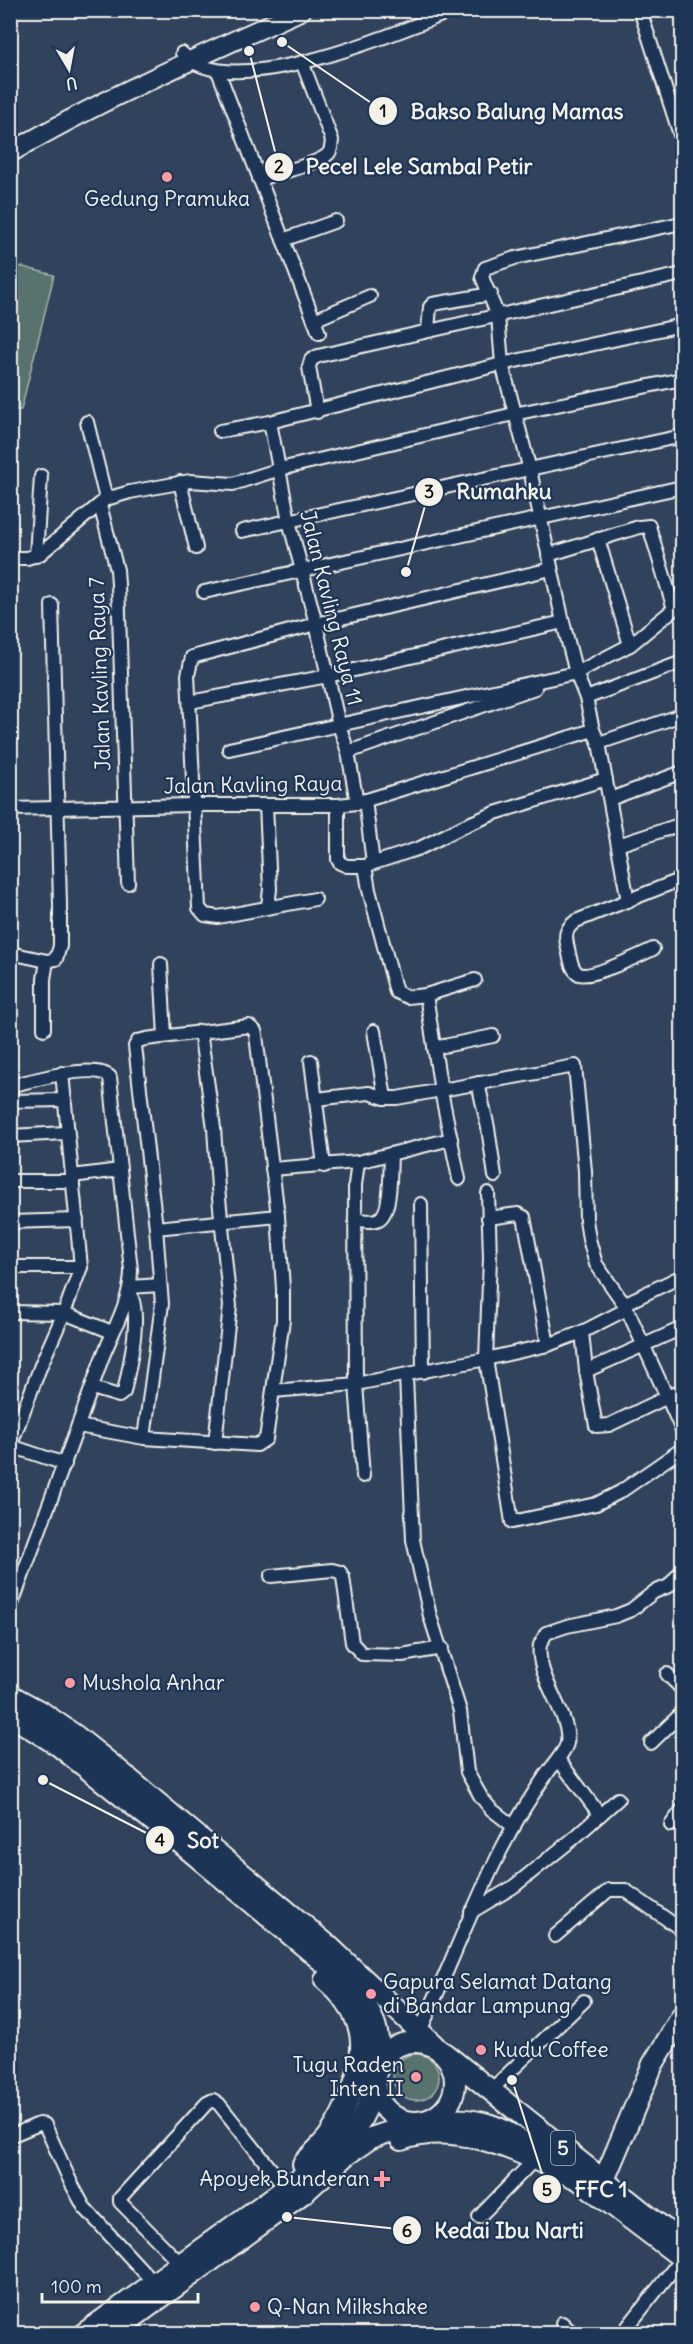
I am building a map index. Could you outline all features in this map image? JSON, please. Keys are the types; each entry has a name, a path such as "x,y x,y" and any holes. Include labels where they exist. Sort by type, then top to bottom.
{"highway":[{"path":"10,1695 43,1713 76,1736 287,1922 365,2003 375,2021 378,2033 380,2050 370,2106 357,2128 294,2187 111,2334"},
{"path":"14,1721 59,1746 251,1902 331,1948 419,2033 439,2049 453,2070 454,2090 445,2108 422,2121 371,2138 180,2264 83,2334"},
{"path":"251,1902 283,1944 338,1991 356,2019 361,2034 361,2052 356,2076 345,2108 327,2138 296,2171 294,2187"},
{"path":"604,2180 653,2064 682,2016"},
{"path":"422,2121 396,2118 385,2110 377,2098 375,2078 383,2057 392,2048 412,2042 439,2049"},
{"name":"5","path":"439,2049 682,2243"},
{"name":"5","path":"422,2121 470,2119 501,2128 580,2180 682,2258"},
{"path":"294,2187 369,2151 421,2134 446,2133 467,2135 487,2141 580,2180"}],"main road":[{"path":"10,153 272,10"},
{"path":"10,139 67,108 302,10"}],"street":[{"path":"186,57 218,71 254,69 302,62 339,54 454,10"},
{"path":"640,10 682,141"},
{"path":"259,179 327,156 331,150 332,140 302,62"},
{"path":"218,71 316,326 370,296"},
{"path":"282,240 336,221"},
{"path":"628,901 599,743 592,730 586,698 576,673 563,622 530,470 502,364 498,316 491,294 482,277 485,268 515,258 682,223"},
{"path":"317,412 309,367 312,360 318,356 682,274"},
{"path":"428,330 429,311 433,304 491,294"},
{"path":"219,431 317,412 502,364 682,325"},
{"path":"10,558 36,556 103,502 130,492 180,482 233,484 280,469 514,414 682,379"},
{"name":"Jalan Kavling Raya 7","path":"87,422 117,570 128,883"},
{"name":"Jalan Kavling Raya 11","path":"270,422 289,521 339,725 361,801 374,910 396,992 407,997 426,995"},
{"path":"242,531 682,436"},
{"path":"36,556 42,476"},
{"path":"180,482 196,548"},
{"path":"204,592 682,487"},
{"path":"348,752 513,692 576,673 630,645 680,601 649,526 548,555"},
{"path":"598,539 630,645"},
{"path":"315,898 218,917 205,915 199,908 188,675 192,657 316,624 551,569"},
{"path":"10,953 47,961 56,959 60,946 52,605"},
{"path":"189,702 328,676 563,622"},
{"path":"586,698 682,662"},
{"path":"229,749 339,725 513,692"},
{"path":"599,743 682,715"},
{"name":"Jalan Kavling Raya","path":"10,809 338,805 361,801 592,730"},
{"path":"610,799 682,771"},
{"path":"338,805 340,864 369,865 420,848 495,813 606,779"},
{"path":"266,805 270,889 268,906"},
{"path":"618,845 682,824"},
{"path":"653,949 587,975 576,973 565,937 566,930 576,921 682,879"},
{"path":"44,1029 44,979 47,961"},
{"path":"161,963 165,1036"},
{"path":"459,1179 441,1091 426,995 475,980"},
{"path":"78,1426 144,1438 215,1443 257,1445 265,1442 268,1436 283,1305 278,1216 255,1031 249,1026 140,1040 135,1046 156,1227 162,1304 144,1438"},
{"path":"200,1031 214,1128 230,1306 215,1443"},
{"path":"374,1031 385,1098"},
{"path":"435,1048 493,1036"},
{"path":"311,1060 324,1166"},
{"path":"316,1099 369,1093 385,1098 397,1098 571,1065 577,1068 587,1230 596,1264 625,1306 682,1430"},
{"path":"10,1086 62,1073 102,1073 110,1077 131,1263 129,1290 11,1605"},
{"path":"62,1073 66,1133 73,1178 81,1267 11,1446 65,1464"},
{"path":"478,1083 495,1176"},
{"path":"10,1101 65,1100"},
{"path":"10,1136 66,1133"},
{"path":"272,1170 358,1162 451,1139"},
{"path":"355,1219 372,1221 384,1214 388,1204 391,1154"},
{"path":"358,1162 355,1219 356,1384 363,1476"},
{"path":"10,1181 73,1178 120,1170"},
{"path":"488,1192 490,1258 486,1359 512,1522 596,1504 620,1492 682,1449"},
{"path":"421,1204 423,1372"},
{"path":"488,1218 518,1214 524,1217 548,1345"},
{"path":"156,1227 278,1216"},
{"path":"10,1222 77,1220"},
{"path":"10,1267 81,1267"},
{"path":"273,1391 356,1384 406,1376 548,1345 582,1332 682,1276"},
{"path":"129,1290 160,1285"},
{"path":"92,1388 119,1396 124,1392 135,1314 134,1301 129,1290"},
{"path":"10,1312 64,1313 112,1332"},
{"path":"585,1371 682,1328"},
{"path":"582,1332 585,1371 594,1424 609,1425 682,1390"},
{"path":"406,1376 413,1540 430,1616 442,1648 460,1711 467,1772 491,1809 514,1827"},
{"path":"271,1576 332,1570 340,1572 343,1577 352,1643 362,1654 402,1655 442,1648"},
{"path":"419,2033 443,1982 471,1912 514,1827 567,1746 568,1731 552,1695 542,1664 540,1644 546,1633 567,1626 616,1616 631,1610 654,1592 669,1586 682,1570"},
{"path":"667,1674 682,1689"},
{"path":"651,1743 682,1713"},
{"path":"558,1759 600,1815"},
{"path":"471,1912 513,1887 618,1799"},
{"path":"672,1825 682,1810"},
{"path":"555,1936 609,1890 614,1889 625,1890 682,1930"},
{"path":"490,2091 584,2001"},
{"path":"180,2264 120,2202 120,2198 207,2103 213,2100 219,2104 294,2187"},
{"path":"10,2136 42,2124 48,2129 64,2168 84,2207 154,2283"},
{"path":"479,2217 534,2160"},
{"path":"622,2334 682,2258"},
{"path":"562,2323 573,2334"}],"green space":[{"path":"11,264 54,275 21,410 11,410"},
{"path":"416,2054 432,2061 439,2077 432,2093 416,2100 400,2093 393,2077 400,2061"}],"place":[{"name":"Bakso Balung Mamas","path":"282,42"},
{"name":"Pecel Lele Sambal Petir","path":"249,51"},
{"name":"Gedung Pramuka","path":"167,177"},
{"name":"Rumahku","path":"406,572"},
{"name":"Mushola Anhar","path":"70,1683"},
{"name":"Sot","path":"43,1780"},
{"name":"Gapura Selamat Datang di Bandar Lampung","path":"371,1994"},
{"name":"Kudu Coffee","path":"481,2050"},
{"name":"Tugu Raden Inten II","path":"416,2077"},
{"name":"FFC 1","path":"512,2080"},
{"name":"Apoyek Bunderan","path":"382,2179"},
{"name":"Kedai Ibu Narti","path":"287,2217"},
{"name":"Q-Nan Milkshake","path":"255,2307"}]}
